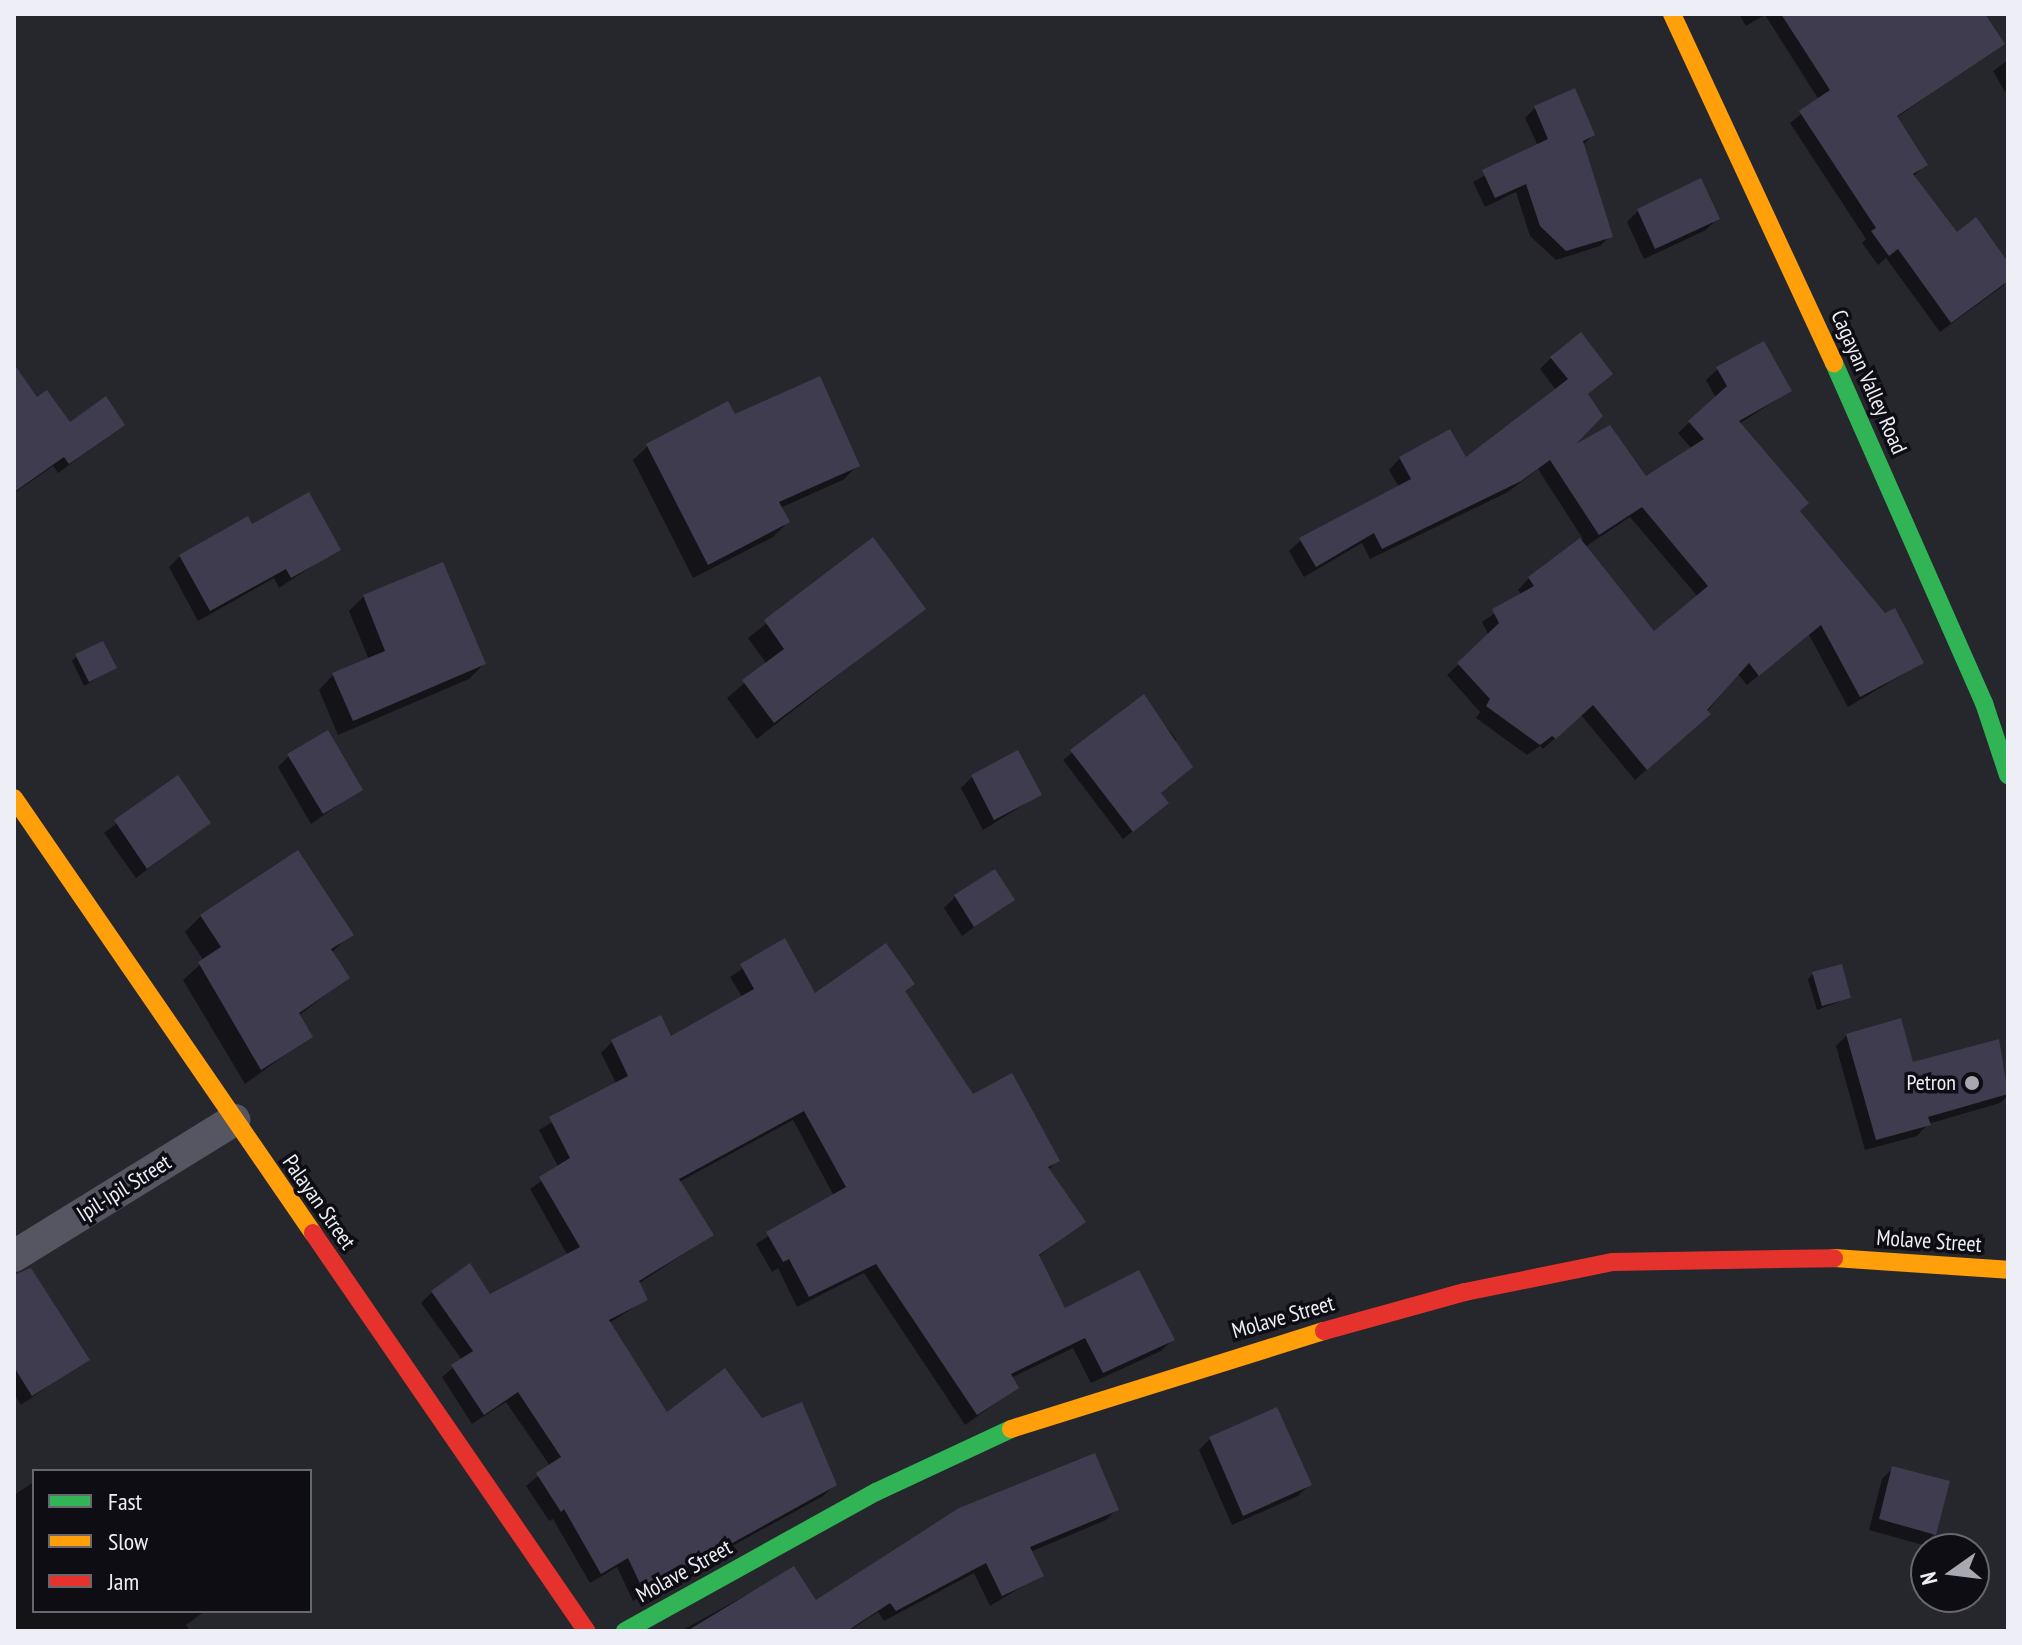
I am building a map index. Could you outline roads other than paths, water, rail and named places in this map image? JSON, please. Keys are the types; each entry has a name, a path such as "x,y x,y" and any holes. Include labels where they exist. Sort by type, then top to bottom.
{"street":[{"name":"Cagayan Valley Road","path":"1672,14 1899,505 1984,703 2008,775"},
{"name":"Palayan Street","path":"14,798 587,1631"},
{"name":"Ipil-Ipil Street","path":"14,1256 234,1120"},
{"name":"Molave Street","path":"625,1631 876,1492 1009,1430 1260,1348 1465,1292 1613,1262 1679,1257 1802,1256 2008,1270"}],"place":[{"name":"Petron","path":"1972,1083"}]}
